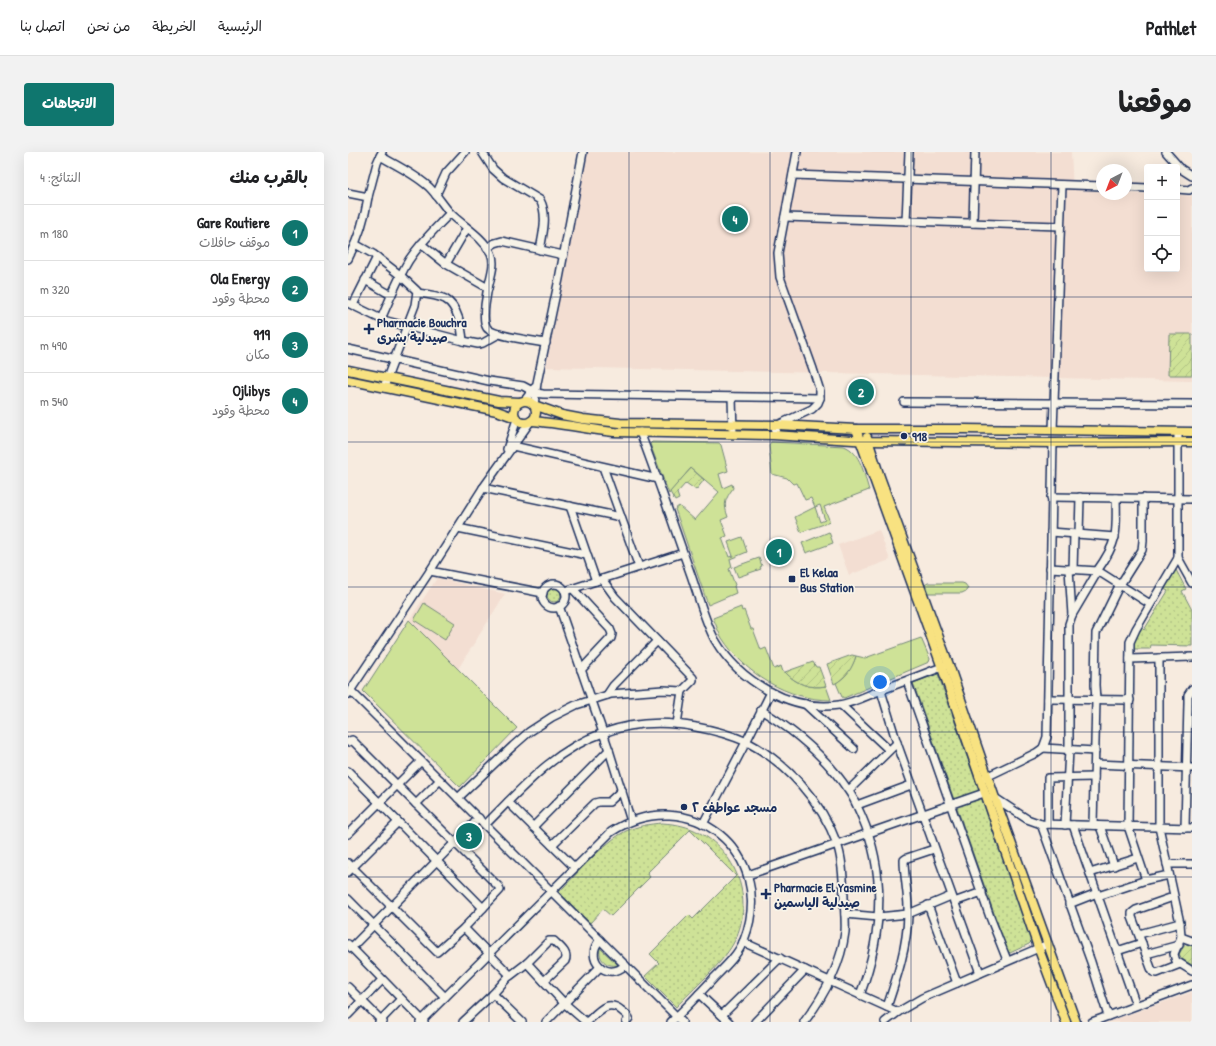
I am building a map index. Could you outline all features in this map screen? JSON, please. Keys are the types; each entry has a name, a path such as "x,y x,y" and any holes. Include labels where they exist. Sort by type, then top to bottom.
{"main road":[{"path":"348,370 499,401 528,401 552,412 584,419 620,423 778,425 866,430 1192,432"},
{"path":"348,380 497,411 522,422 550,422 596,430 774,435 864,441 1053,443 1192,442"},
{"path":"497,411 499,401"},
{"path":"517,419 514,408 522,401"},
{"path":"530,421 536,413 534,405"},
{"path":"550,422 552,412"},
{"path":"856,429 864,441 880,477 984,778 1038,947 1066,1022"},
{"path":"864,441 866,430"},
{"path":"984,778 989,797 1048,944 1076,1022"}],"street":[{"path":"436,195 446,173 465,152"},
{"path":"482,152 494,169 503,178 540,200 545,215 540,250"},
{"path":"534,405 534,392 546,343 583,152"},
{"path":"774,435 778,425 812,409 818,403 820,398 820,391 813,369 780,277 778,253 797,152"},
{"path":"906,220 909,152"},
{"path":"973,223 975,152"},
{"path":"1166,152 1181,169 1192,176"},
{"path":"348,259 366,210 368,197 381,154 421,181 436,195 450,213 476,235 487,248 493,259 493,268 486,297 485,322 488,328 499,334 546,343"},
{"path":"793,175 1096,186"},
{"path":"1053,430 1062,185"},
{"path":"1132,187 1144,188"},
{"path":"1180,189 1189,190 1192,188"},
{"path":"349,194 368,197"},
{"path":"381,319 400,275 422,244 450,213"},
{"path":"785,217 1060,226"},
{"path":"446,264 467,228"},
{"path":"487,248 502,241 563,255"},
{"path":"422,244 446,264 488,288"},
{"path":"352,247 377,257 416,288 418,293 415,305 384,388"},
{"path":"377,257 350,306 381,319 478,344 483,343 499,334"},
{"path":"365,280 391,296"},
{"path":"418,293 437,296 448,301 460,322 463,341"},
{"path":"348,349 489,381 524,386 534,392 584,395 820,398"},
{"path":"522,401 534,392"},
{"path":"732,397 733,434"},
{"path":"904,402 1192,404"},
{"path":"501,462 517,419"},
{"path":"479,818 374,925 350,946 422,1021 551,891 574,867 610,832 631,821 648,816 663,814 677,815 702,824 716,831 736,852 748,876 751,889 751,916 743,942 728,963 677,1020 625,965 551,891 485,825 479,818 440,780 422,761 350,693 483,488 530,421"},
{"path":"640,432 715,639 737,668 749,678 771,692 805,704 822,706 842,705 945,666"},
{"path":"1178,432 1178,558 1192,583"},
{"path":"984,778 1036,753 1043,748 1047,737 1053,443"},
{"path":"513,446 658,479"},
{"path":"604,467 620,517 639,567"},
{"path":"483,488 620,517"},
{"path":"1051,497 1192,499"},
{"path":"1065,825 1068,778 1070,624 1072,615 1071,569 1080,497"},
{"path":"1072,615 1110,552 1116,537 1116,498"},
{"path":"1114,866 1097,826 1094,777 1096,633 1120,585 1142,550 1143,498"},
{"path":"570,506 587,555 599,580 694,678 682,691 677,724"},
{"path":"458,528 587,555"},
{"path":"1051,532 1116,537"},
{"path":"565,591 683,553"},
{"path":"1146,880 1128,826 1130,642 1150,604 1178,558"},
{"path":"1050,568 1098,571 1150,604"},
{"path":"430,571 543,593"},
{"path":"553,584 560,586 565,591 566,598 559,606 552,607 545,603 542,597 546,587 553,584"},
{"path":"573,589 612,634 611,638 581,670"},
{"path":"559,606 609,750 631,821"},
{"path":"607,695 613,686 657,641"},
{"path":"1130,659 1192,657"},
{"path":"1159,658 1159,827 1180,923 1181,937 1179,946 1174,954 1174,958 1180,964 1192,971"},
{"path":"907,681 1007,960"},
{"path":"748,876 951,805 989,797 1027,818 1044,824 1188,828 1188,695 1192,689"},
{"path":"458,798 529,732 552,717 576,705 607,695 662,690 682,691"},
{"path":"881,691 911,785 980,973"},
{"path":"702,824 771,692"},
{"path":"1048,699 1130,700"},
{"path":"805,704 854,749"},
{"path":"842,705 889,750"},
{"path":"761,710 792,730 828,766 849,790 869,834 876,862 879,889 878,917 874,949 860,995"},
{"path":"485,825 532,777 554,759 575,746 603,733 627,726 656,723 677,724 715,730 746,742 768,755 792,775 812,798 838,845 843,872 845,931 839,958 830,981 804,1022"},
{"path":"348,742 352,740 500,887 499,892 464,928 437,952 392,907 349,868 398,822"},
{"path":"849,790 897,743"},
{"path":"1043,748 1095,751"},
{"path":"533,827 609,750"},
{"path":"348,834 422,761"},
{"path":"1095,764 1189,768"},
{"path":"348,771 483,908"},
{"path":"348,783 354,777"},
{"path":"1094,777 1048,778 1044,824 1069,904 1091,962 1108,1016"},
{"path":"416,804 440,780"},
{"path":"857,805 911,785"},
{"path":"552,845 595,803 609,802 622,790"},
{"path":"508,802 574,867"},
{"path":"1073,825 1136,1005"},
{"path":"887,1007 902,964 905,947 908,914 904,860 934,849"},
{"path":"1090,874 1138,858"},
{"path":"1167,864 1192,864"},
{"path":"1069,904 1146,880 1169,875"},
{"path":"845,914 878,917 908,914 928,905 982,892"},
{"path":"1174,897 1133,912 1132,917 1150,968 1155,973 1180,964"},
{"path":"348,899 445,997"},
{"path":"928,905 957,983"},
{"path":"1139,934 1180,923"},
{"path":"464,928 509,973 510,976"},
{"path":"1181,937 1192,941"},
{"path":"600,940 596,945 594,954 596,962 600,967 604,970 612,971 618,970 625,965"},
{"path":"463,1022 510,976 527,963 549,941 554,941 566,953 565,961 544,981"},
{"path":"743,942 898,1012"},
{"path":"1117,951 1142,943"},
{"path":"885,1022 898,1012 922,998 1007,960 1048,944"},
{"path":"1146,954 1179,946"},
{"path":"722,1015 780,958"},
{"path":"527,963 564,1003 586,1022 602,1008 610,1006 616,1006 627,1015 629,1018 626,1022"},
{"path":"546,1022 600,967"},
{"path":"755,1022 805,970"},
{"path":"348,1014 382,980"},
{"path":"1092,1022 1192,986"},
{"path":"348,987 381,1021 401,999"},
{"path":"493,994 522,1022"},
{"path":"699,994 729,1022"}],"shaded area":[{"path":"588,152 1071,152 1073,190 1096,191 1096,200 1132,200 1132,193 1144,194 1144,272 1180,272 1180,195 1192,196 1192,381 546,367"},
{"path":"879,530 890,560 849,575 838,545"},
{"path":"437,578 505,594 458,669 409,620"},
{"path":"1192,992 1192,1022 1108,1022"}],"green space":[{"path":"1169,334 1192,334 1192,375 1168,375"},
{"path":"652,442 719,443 721,445 728,471 719,474 723,488 732,484 733,488 725,505 728,517 721,520 727,536 722,538 729,557 733,556 728,542 742,537 747,552 730,559 732,567 729,569 735,585 736,593 708,605 675,509 679,506 695,520 719,492 691,468 669,494 650,444"},
{"path":"771,442 844,446 850,449 858,459 869,490 824,507 830,522 801,532 795,517 815,507 811,498 805,500 797,483 793,484 787,478 772,474 769,445","holes":["820,505 825,520 820,522 815,507"]},
{"path":"691,468 704,480 696,490 686,483 677,493 679,499 675,501 670,492"},
{"path":"829,532 833,543 806,553 802,543"},
{"path":"759,558 762,566 760,567 761,569 738,577 734,567"},
{"path":"1175,568 1186,589 1182,591 1192,610 1192,646 1151,645 1150,649 1132,649 1133,640 1141,627 1144,630 1168,591 1164,589"},
{"path":"928,583 962,583 968,588 962,593 928,593 925,592 923,586"},
{"path":"554,588 559,590 561,595 559,600 554,602 549,600 547,595 549,590"},
{"path":"424,603 455,623 445,640 414,620"},
{"path":"741,607 742,611 744,610 751,629 753,629 761,650 766,648 774,669 781,666 783,672 804,685 814,687 826,686 831,700 815,699 784,690 755,673 743,663 722,638 713,618"},
{"path":"409,620 517,728 460,787 363,691"},
{"path":"921,638 930,659 929,662 844,698 842,697 836,683 848,671 856,656 865,658"},
{"path":"852,655 856,656 853,665 842,679 834,684 827,664"},
{"path":"813,662 816,667 819,667 826,686 814,687 804,685 794,680 785,672"},
{"path":"938,674 1032,941 1010,953 1007,950 913,683"},
{"path":"662,823 686,827 700,833 714,842 725,854 733,867 739,881 743,897 743,913 733,944 715,968 676,1007 645,976 659,963 650,954 689,915 693,919 736,876 690,830 647,873 650,877 611,916 603,909 590,923 559,892 591,859 618,836 635,828"},
{"path":"1189,944 1192,946 1192,965 1182,959 1179,954 1184,946"},
{"path":"600,948 618,965 610,965 604,961 600,956"}],"place":[{"name":"Ojlibys","path":"735,219"},
{"name":"Pharmacie Bouchra صيدلية بشرى","path":"369,329"},
{"name":"Ola Energy","path":"861,392"},
{"name":"918","path":"904,436"},
{"name":"Gare Routiere","path":"779,552"},
{"name":"El Kelaa Bus Station","path":"792,579"},
{"name":"مسجد عواطف ٢","path":"684,807"},
{"name":"919","path":"469,836"},
{"name":"Pharmacie El Yasmine صيدلية الياسمين","path":"766,894"}]}
